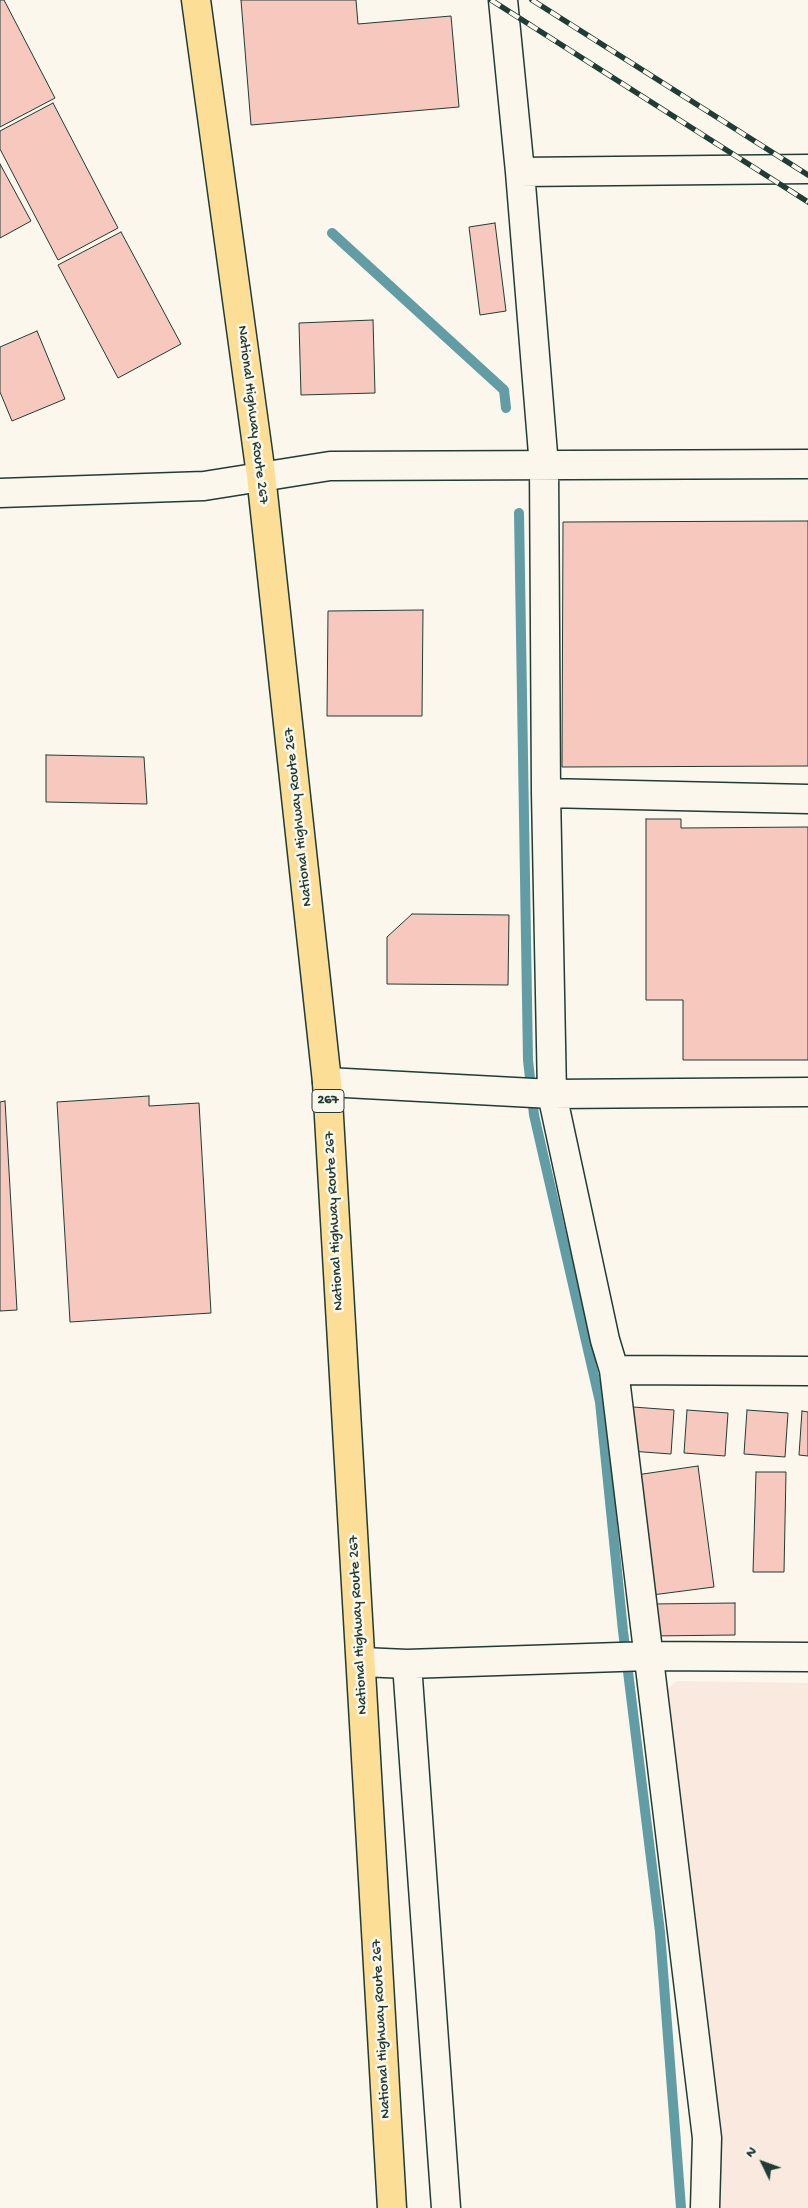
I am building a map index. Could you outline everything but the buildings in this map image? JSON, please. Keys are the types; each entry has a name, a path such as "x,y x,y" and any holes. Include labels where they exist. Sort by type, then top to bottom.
{"highway":[{"name":"National Highway Route 267","path":"196,0 261,475 327,1082 362,1662 392,2208"}],"street":[{"path":"503,0 520,172 544,466 546,793 539,1094 614,1370 635,1657 706,2138 706,2208"},
{"path":"520,172 808,169"},
{"path":"0,493 204,486 261,475 330,466 808,464"},
{"path":"546,793 808,799"},
{"path":"327,1082 539,1094 808,1092"},
{"path":"614,1370 808,1371"},
{"path":"362,1662 407,1664 635,1657 808,1657"},
{"path":"407,1664 446,2208"}],"shaded area":[{"path":"677,1681 808,1683 808,2208 714,2208 665,1691"}],"waterway":[{"path":"332,233 504,390 506,408"},
{"path":"519,513 528,1060 534,1115 600,1402 623,1631 660,1932 681,2208"}],"railway":[{"path":"491,0 808,202"},
{"path":"532,0 808,175"}]}
